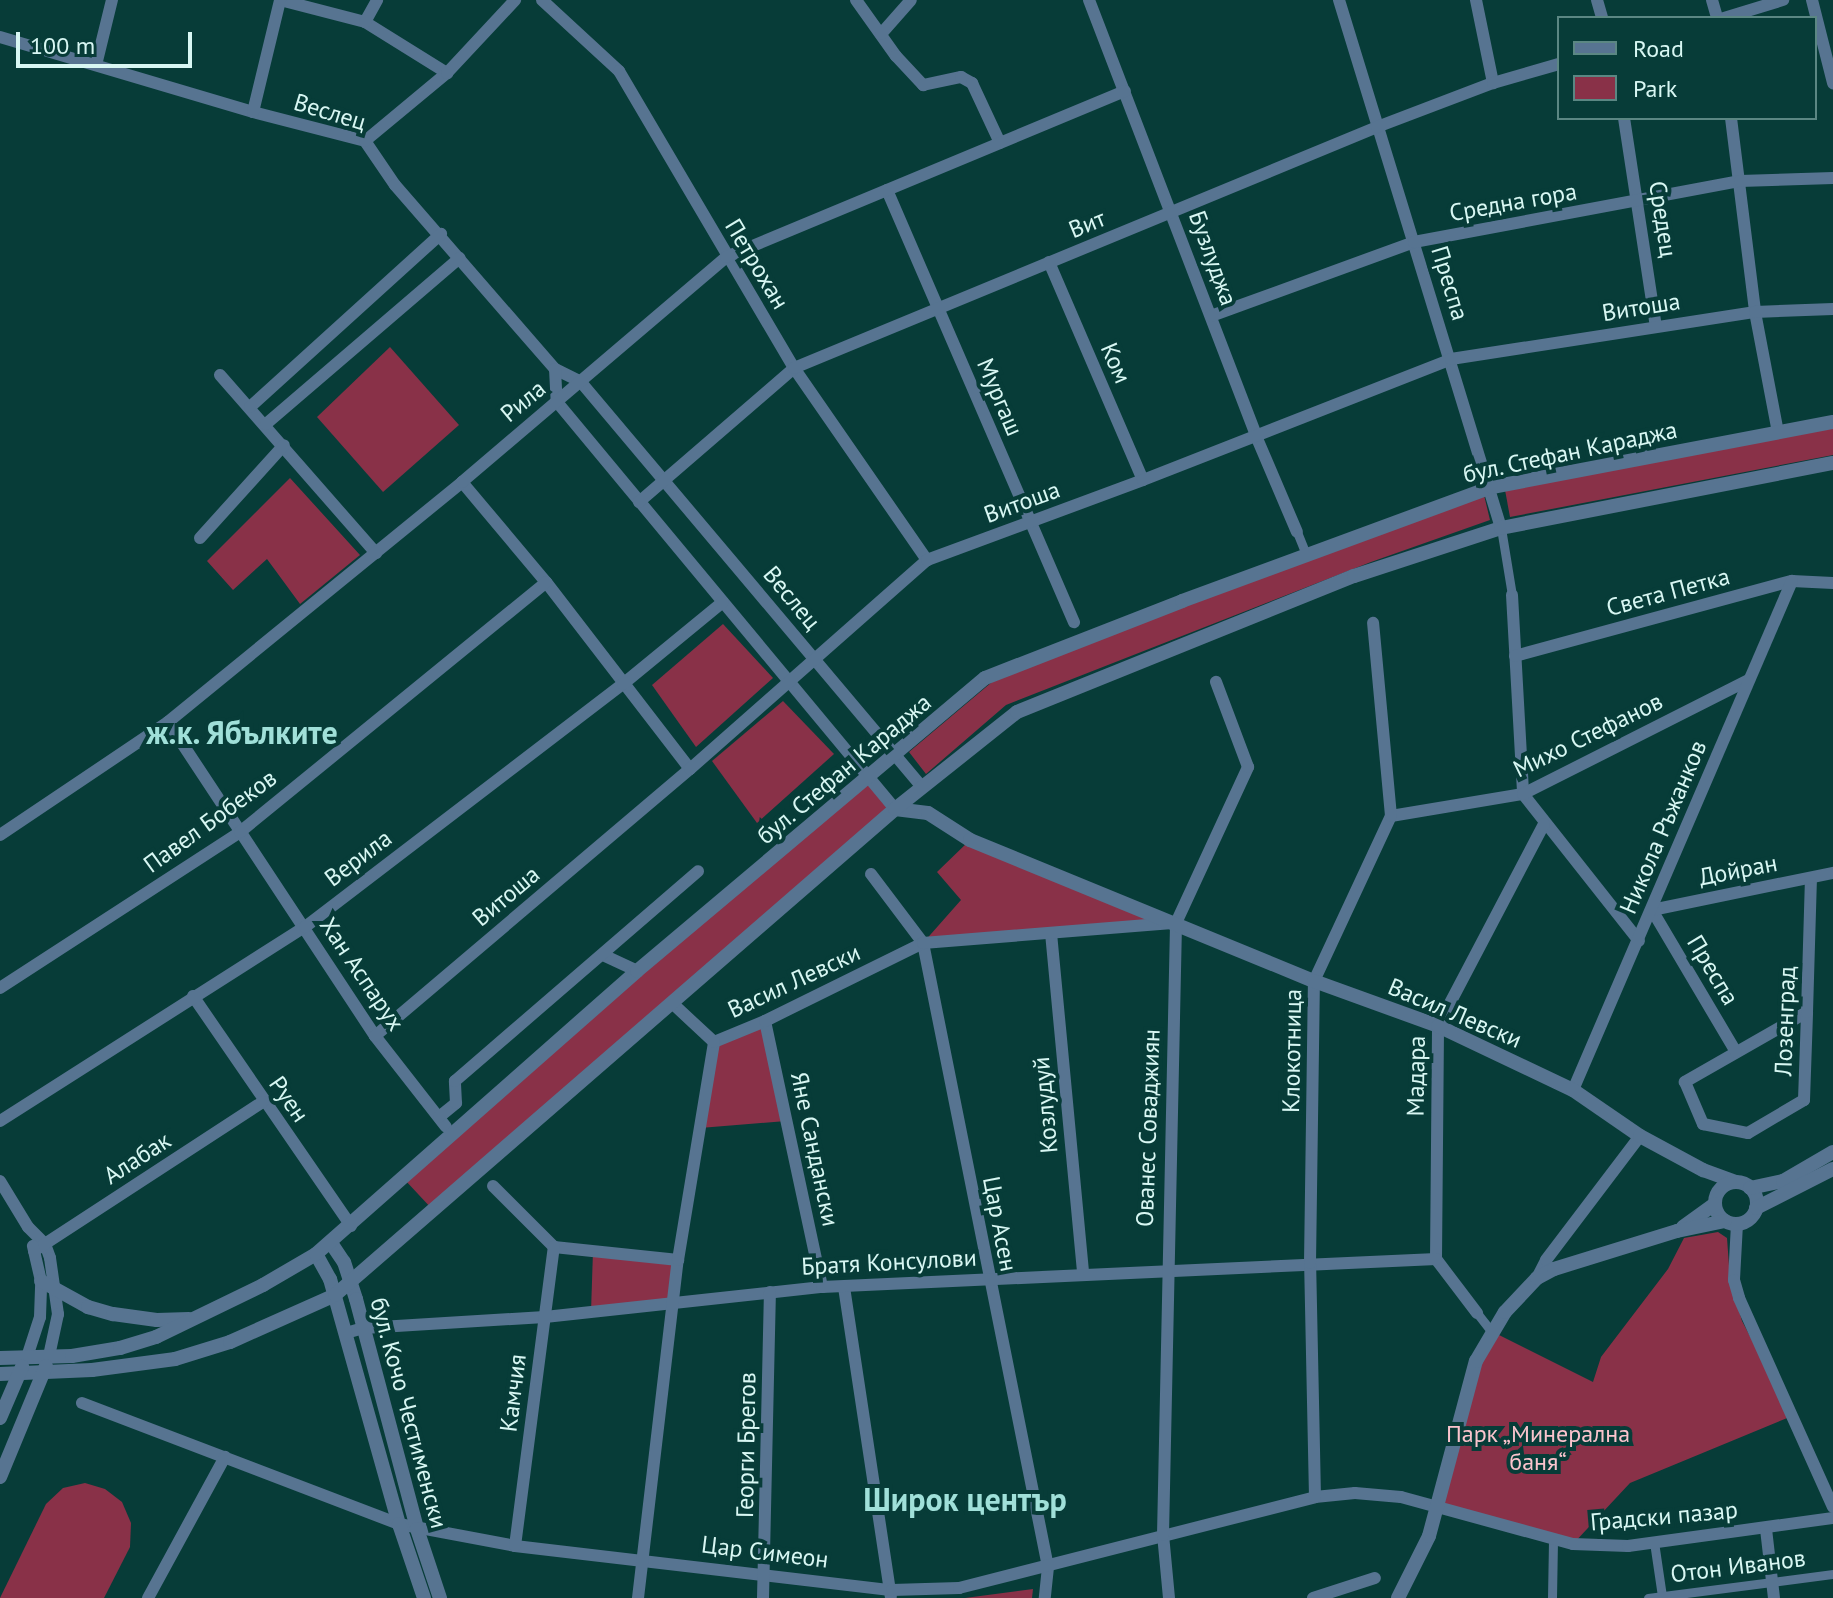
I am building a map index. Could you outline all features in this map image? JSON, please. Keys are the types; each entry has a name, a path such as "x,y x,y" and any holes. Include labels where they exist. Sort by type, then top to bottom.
{"street":[{"path":"96,65 112,0"},
{"path":"253,112 280,0 365,22 447,73"},
{"path":"365,22 377,0"},
{"path":"365,141 447,73 515,0"},
{"name":"Петрохан","path":"543,0 619,71 794,368 927,560"},
{"path":"856,0 923,85 961,77 972,83 1000,143"},
{"path":"881,34 911,0"},
{"name":"Бузлуджа","path":"1089,0 1256,436 1297,532"},
{"name":"Преспа","path":"1339,0 1492,487 1501,528"},
{"path":"1476,0 1493,83"},
{"path":"1731,16 1783,0"},
{"path":"1817,20 1833,83"},
{"name":"Веслец","path":"0,37 253,112 365,141 395,185 441,234 555,369 580,381 922,787"},
{"name":"Вит","path":"639,502 794,368 1377,127 1493,83 1557,65"},
{"name":"Рила","path":"0,835 168,722 462,482 726,257 1125,91"},
{"name":"Средец","path":"1624,120 1656,327"},
{"path":"1731,120 1755,312 1778,433"},
{"name":"Средна гора","path":"1211,316 1414,242 1740,181 1833,178"},
{"name":"Мургаш","path":"887,190 1074,622"},
{"path":"250,407 441,234"},
{"path":"266,424 460,258"},
{"name":"Ком","path":"1049,262 1143,480"},
{"name":"Витоша","path":"375,1036 690,769 927,560 1030,524 1451,359 1755,312 1833,309"},
{"path":"555,369 557,402 792,681 895,809 928,813 922,787"},
{"path":"220,375 376,553"},
{"name":"бул. Стефан Караджа","path":"0,1358 120,1348 198,1318 316,1254 637,971 985,678 1306,554 1492,487 1833,422"},
{"path":"200,538 284,445"},
{"path":"0,1374 43,1374 175,1359 230,1342 335,1295 895,809 1017,712 1354,576 1501,528 1833,463"},
{"path":"462,482 546,582 690,769"},
{"path":"1501,528 1512,595 1523,794 1639,941"},
{"path":"1297,532 1306,554"},
{"name":"Света Петка","path":"1515,656 1792,581 1833,583"},
{"name":"Никола Ръжанков","path":"1573,1090 1792,581"},
{"name":"Павел Бобеков","path":"0,988 240,832 546,582"},
{"name":"Верила","path":"0,1121 305,927 623,684 723,602"},
{"path":"1373,623 1391,816"},
{"name":"Михо Стефанов","path":"1391,816 1523,794 1749,680"},
{"name":"Ованес Соваджиян","path":"1169,1598 1163,1535 1166,1271 1176,923 1248,767 1216,682"},
{"name":"Хан Аспарух","path":"168,722 375,1036 443,1122 456,1103 455,1081 603,955"},
{"name":"Васил Левски","path":"928,813 970,840 1314,981 1438,1026 1573,1090 1640,1136 1703,1170 1736,1182"},
{"name":"Клокотница","path":"1315,1497 1310,1263 1314,981 1391,816"},
{"name":"Мадара","path":"1436,1259 1438,1026 1544,824"},
{"path":"637,971 603,955 698,871"},
{"name":"Дойран","path":"1652,910 1833,873"},
{"name":"Цар Асен","path":"871,874 923,943 1048,1567 1045,1598"},
{"name":"Лозенград","path":"1736,1052 1685,1082 1703,1124 1748,1133 1804,1100 1811,878"},
{"name":"Преспа","path":"1652,910 1736,1052"},
{"name":"Васил Левски","path":"714,1042 765,1021 923,943 1176,923"},
{"name":"Козлудуй","path":"1051,933 1083,1273"},
{"name":"Руен","path":"193,996 351,1226"},
{"path":"638,1598 678,1260 714,1042 672,1003"},
{"path":"1736,1052 1807,1012"},
{"name":"Яне Сандански","path":"765,1021 822,1287"},
{"name":"Алабак","path":"39,1248 263,1102"},
{"path":"1398,1598 1429,1536 1468,1389 1491,1331 1537,1278 1578,1217 1640,1136"},
{"path":"1677,1231 1716,1201 1724,1186 1736,1182 1750,1188 1783,1181 1833,1152"},
{"path":"1537,1278 1568,1263 1677,1231 1751,1217 1756,1208 1833,1169"},
{"path":"1703,1170 1716,1201 1731,1222 1734,1280 1739,1298 1833,1507"},
{"path":"0,1181 39,1248 56,1292 56,1332 49,1356 0,1477"},
{"path":"493,1186 554,1247 678,1260"},
{"path":"1750,1188 1756,1208"},
{"name":"бул. Кочо Честименски","path":"331,1243 344,1262 417,1529 440,1598"},
{"name":"Камчия","path":"515,1546 554,1247"},
{"path":"0,1418 27,1357 40,1317 39,1248"},
{"name":"бул. Кочо Честименски","path":"316,1254 330,1279 399,1524 424,1598"},
{"path":"1436,1259 1491,1331"},
{"name":"Братя Консулови","path":"346,1333 364,1328 545,1317 822,1287 1436,1259"},
{"path":"41,1281 56,1292 113,1314 157,1320 198,1318"},
{"path":"844,1287 891,1594"},
{"name":"Георги Брегов","path":"763,1598 767,1574 770,1292"},
{"name":"Цар Симеон","path":"82,1403 417,1529 515,1546 767,1574 891,1594 959,1588 1315,1497 1355,1493 1401,1497 1454,1513"},
{"path":"148,1598 225,1457"},
{"name":"Градски пазар","path":"1454,1513 1573,1544 1654,1542 1833,1518"},
{"path":"1766,1529 1774,1598"},
{"path":"1552,1598 1553,1539"},
{"path":"1654,1542 1662,1596"},
{"name":"Отон Иванов","path":"1648,1598 1833,1574"},
{"path":"1313,1598 1375,1578"}],"green space":[{"path":"390,347 459,425 383,492 317,417"},
{"path":"1833,427 1833,455 1510,517 1505,490"},
{"path":"290,478 360,555 300,604 267,559 233,590 207,561"},
{"path":"1484,495 1490,520 1371,562 1006,705 926,774 909,752 992,682 1192,603"},
{"path":"723,624 773,678 696,747 652,685"},
{"path":"783,701 834,754 757,823 712,761"},
{"path":"869,777 895,809 433,1210 404,1179"},
{"path":"970,840 1176,923 923,943 961,900 937,872"},
{"path":"765,1021 786,1121 700,1128 714,1042"},
{"name":"Парк „Минерална баня“","path":"1718,1232 1727,1238 1730,1279 1742,1321 1792,1416 1630,1483 1573,1544 1437,1507 1491,1331 1593,1382 1601,1357 1668,1269 1684,1238"},
{"path":"593,1251 678,1260 673,1304 591,1312"},
{"path":"85,1483 105,1489 122,1502 131,1523 130,1547 104,1598 0,1598 46,1504 63,1488"},
{"path":"1033,1589 1032,1598 965,1598"}],"district":[{"name":"ж.к. Ябълките","path":"242,732"},
{"name":"Широк център","path":"965,1499"}]}
